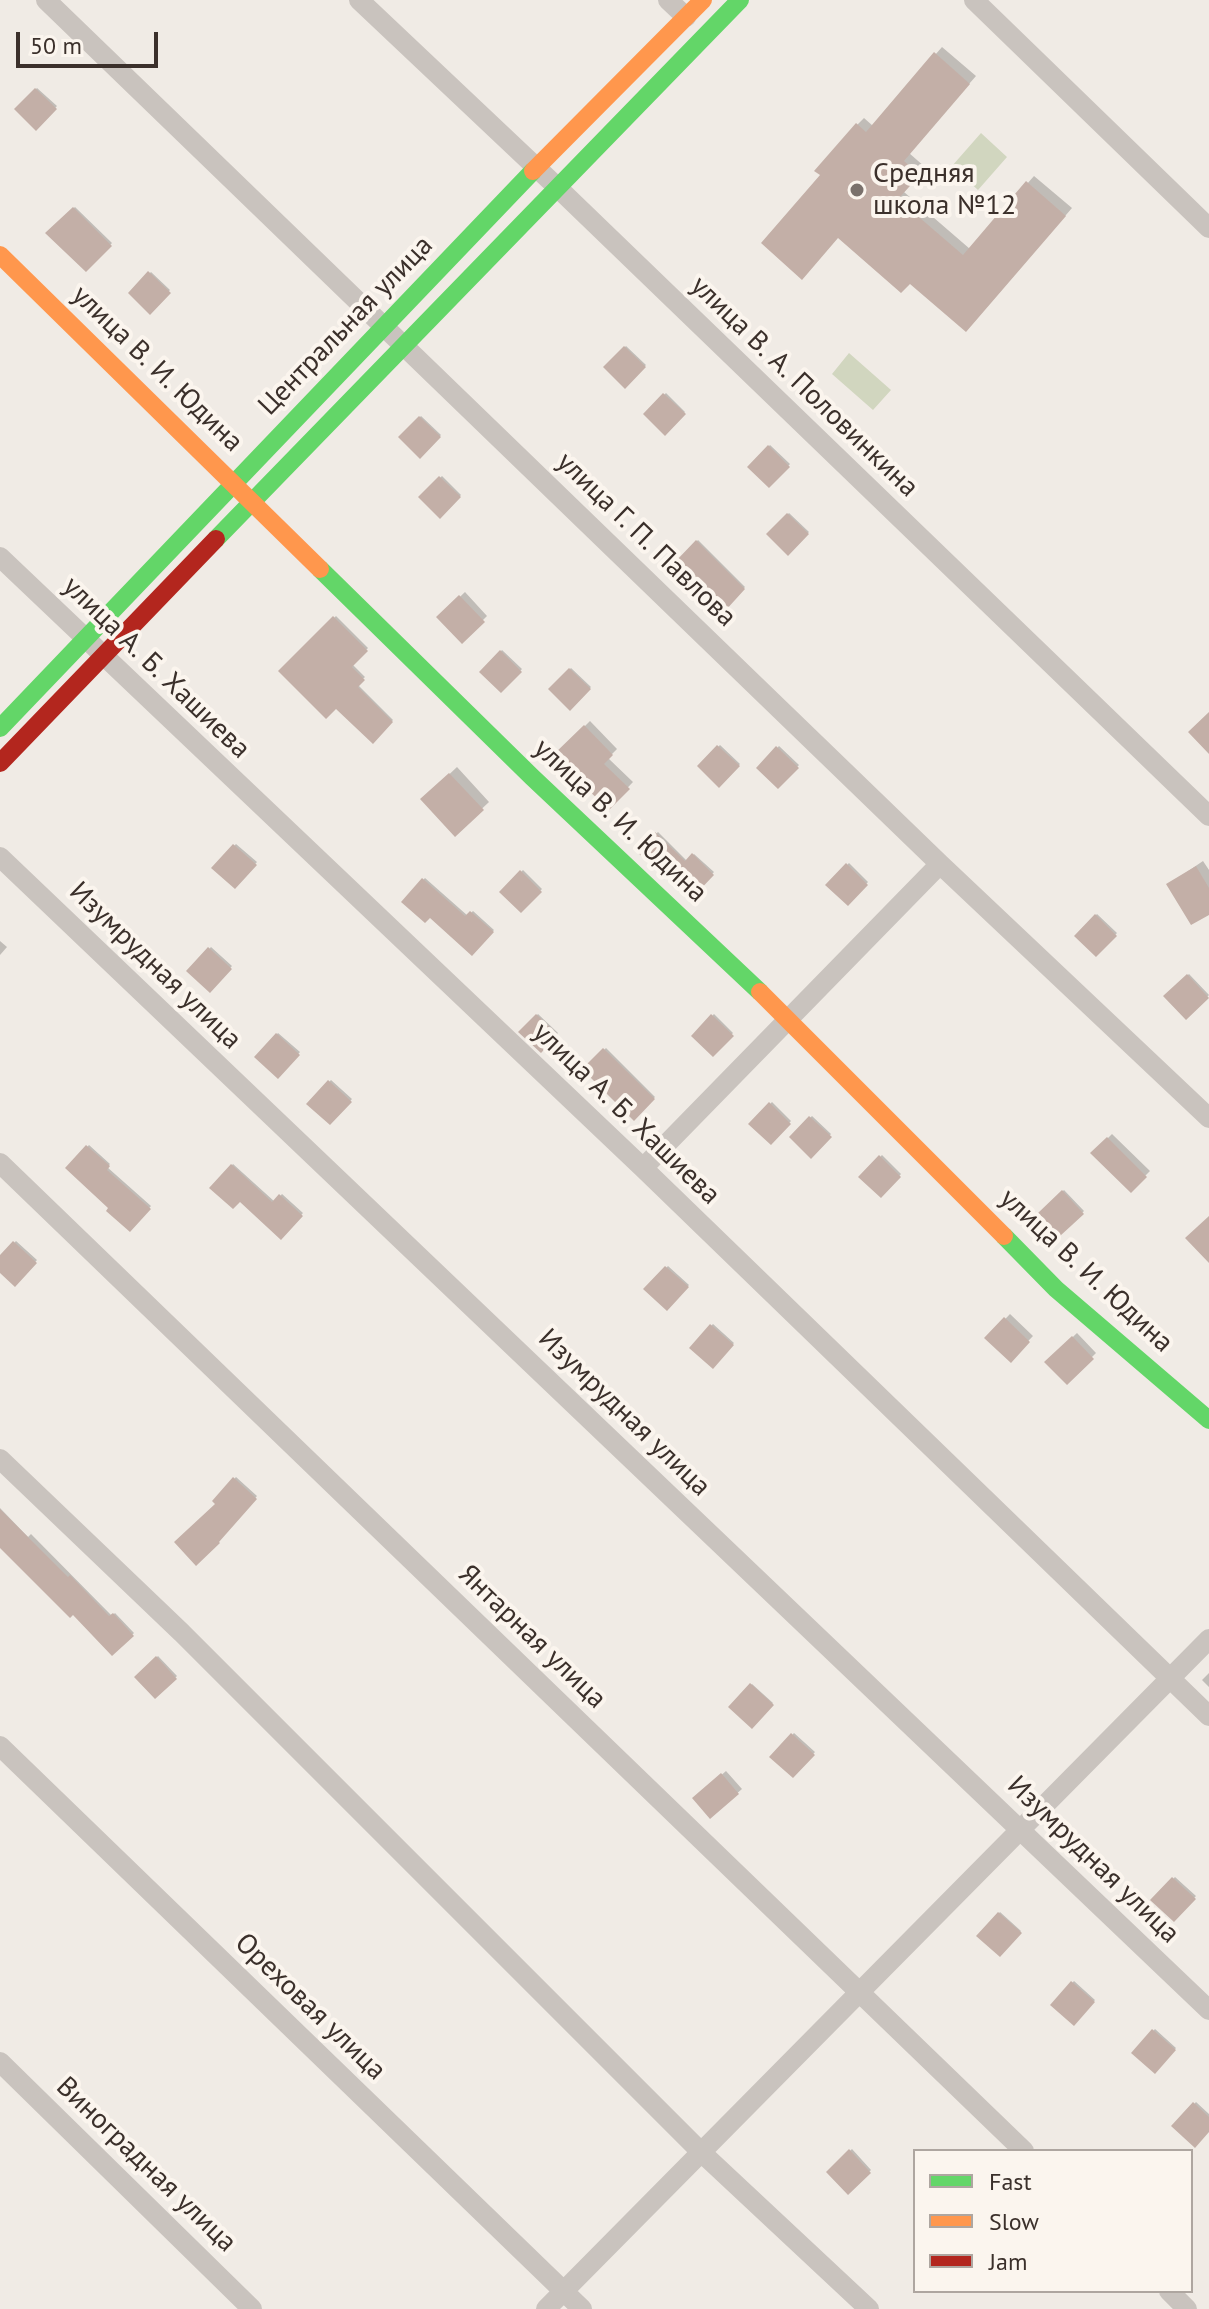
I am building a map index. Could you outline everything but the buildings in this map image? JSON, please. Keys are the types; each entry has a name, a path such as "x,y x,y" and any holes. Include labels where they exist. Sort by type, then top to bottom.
{"street":[{"name":"улица Г. П. Павлова","path":"46,0 940,864 1209,1118"},
{"name":"улица В. А. Половинкина","path":"359,0 1209,816"},
{"path":"668,0 686,17"},
{"name":"Центральная улица","path":"0,728 536,168 703,0"},
{"name":"Центральная улица","path":"0,763 403,344 740,0"},
{"path":"974,0 1209,228"},
{"name":"улица В. И. Юдина","path":"0,255 532,777 788,1019 1056,1289 1209,1420"},
{"name":"улица А. Б. Хашиева","path":"0,557 643,1168 1209,1716"},
{"name":"Изумрудная улица","path":"0,857 1209,2010"},
{"path":"643,1168 940,864"},
{"name":"Янтарная улица","path":"0,1163 1022,2149"},
{"path":"0,1459 182,1633 701,2152 869,2309"},
{"path":"546,2309 1209,1639"},
{"name":"Ореховая улица","path":"0,1746 582,2309"},
{"name":"Виноградная улица","path":"0,2062 252,2309"},
{"path":"1171,2293 1187,2309"}],"green space":[{"path":"981,133 1007,157 978,190 952,166"},
{"path":"849,353 891,390 873,410 832,374"}],"traffic: fast":[{"path":"216,539 740,0"},
{"path":"0,728 533,171"},
{"path":"320,569 532,777 760,992"},
{"path":"1004,1236 1056,1289 1209,1420"}],"traffic: slow":[{"path":"533,171 703,0"},
{"path":"0,255 320,569"},
{"path":"760,992 1004,1236"}],"traffic: jam":[{"path":"0,763 216,539"}],"place":[{"name":"Средняя школа №12","path":"857,190"}]}
